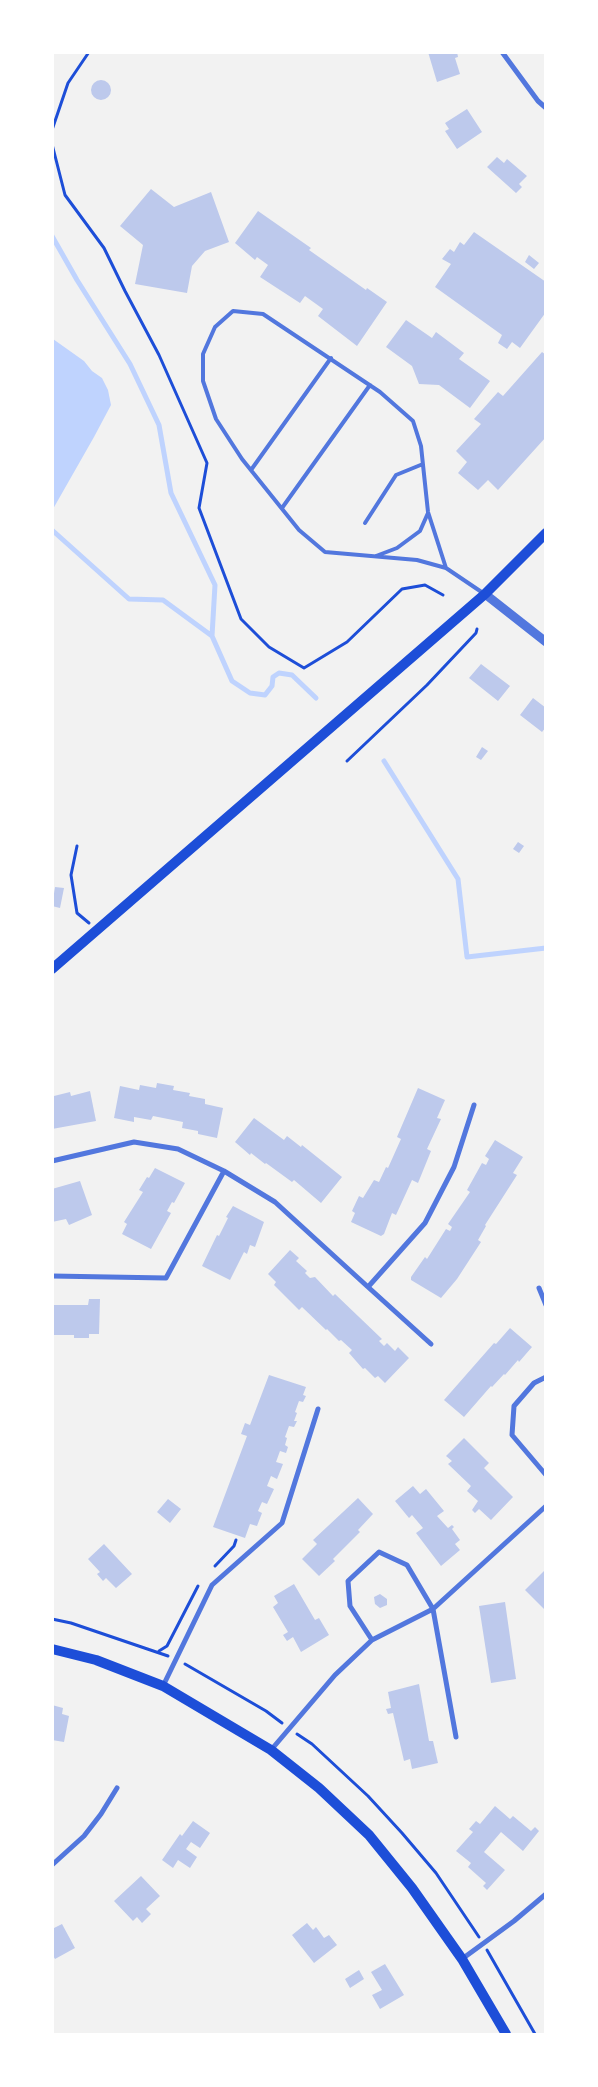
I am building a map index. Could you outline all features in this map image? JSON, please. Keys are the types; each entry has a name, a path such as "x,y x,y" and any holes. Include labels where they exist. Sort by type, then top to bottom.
{"main road":[{"path":"52,969 485,594 546,532"},
{"path":"52,1649 96,1660 163,1686 271,1750 319,1788 368,1835 412,1888 462,1959 506,2034"}],"street":[{"path":"502,52 538,101 546,108"},
{"path":"485,594 546,642"},
{"path":"368,1287 425,1223 454,1167 474,1104"},
{"path":"52,1161 134,1142 178,1149 224,1171 275,1202 431,1344"},
{"path":"52,1276 166,1278 224,1171"},
{"path":"539,1288 546,1304"},
{"path":"546,1377 534,1383 514,1406 512,1435 546,1475"},
{"path":"163,1686 212,1585 282,1523 318,1409"},
{"path":"271,1750 334,1675 372,1640 434,1608 546,1506"},
{"path":"372,1640 350,1606 348,1581 379,1552 407,1565 434,1608 456,1738"},
{"path":"52,1865 84,1836 102,1814 117,1788"},
{"path":"462,1959 514,1921 546,1894"}],"lane":[{"path":"446,568 428,512 421,446 413,421 370,385 263,314 233,311 215,327 203,354 202,381 216,419 251,470 299,530 324,552 417,560 446,568 485,594"},
{"path":"251,470 331,358"},
{"path":"282,508 370,385"},
{"path":"365,523 396,475 423,464"},
{"path":"374,557 398,548 420,531 428,512"}],"path":[{"path":"52,130 68,83 89,52"},
{"path":"52,144 65,195 104,248 159,355 207,463 199,508 241,619 269,647 304,668 347,642 402,589 425,585 443,595"},
{"path":"348,761 426,685 476,633 477,629"},
{"path":"77,846 71,875 77,913 97,930"},
{"path":"52,1619 71,1623 150,1650 159,1651"},
{"path":"191,1667 266,1711"},
{"path":"312,1744 368,1796 402,1833 436,1873 472,1925"},
{"path":"496,1963 535,2034"}],"water":[{"path":"53,339 84,361 92,371 102,378 108,390 111,405 53,509"}],"building":[{"path":"428,52 457,52 458,57 455,58 460,74 437,82"},
{"path":"101,80 108,83 111,90 108,97 101,100 94,97 91,90 94,83"},
{"path":"467,109 482,132 457,149 445,131 449,129 445,123"},
{"path":"497,157 504,163 507,159 527,176 519,184 522,187 516,193 487,167"},
{"path":"151,189 174,207 211,192 229,242 205,251 192,266 187,293 135,284 143,245 120,226"},
{"path":"258,211 311,248 309,250 366,290 367,288 387,302 357,346 318,316 323,309 305,296 300,303 260,277 268,265 257,257 255,260 235,243"},
{"path":"474,232 546,282 546,312 520,348 512,342 507,349 498,343 502,335 435,287 451,264 442,259 450,249 454,252 460,242 464,245"},
{"path":"529,255 539,263 534,269 525,262"},
{"path":"406,320 432,338 436,332 464,353 459,359 490,381 470,408 439,385 419,384 412,366 386,347"},
{"path":"542,352 546,355 546,437 498,490 488,480 478,490 458,473 467,462 456,451 481,424 474,419 498,392 503,396"},
{"path":"481,664 510,686 498,701 469,678"},
{"path":"533,698 546,708 546,727 542,732 520,715"},
{"path":"482,747 488,751 481,760 476,757"},
{"path":"518,842 524,846 519,853 513,849"},
{"path":"55,887 64,888 60,908 52,906"},
{"path":"157,1083 174,1086 173,1090 190,1093 189,1096 205,1099 205,1104 223,1108 217,1138 198,1134 198,1131 182,1128 183,1122 153,1116 151,1120 134,1117 134,1122 114,1118 120,1086 139,1090 140,1085 156,1088"},
{"path":"418,1088 445,1100 437,1118 441,1119 427,1149 431,1151 418,1183 412,1180 396,1215 392,1213 384,1234 381,1236 351,1222 355,1213 352,1211 359,1196 363,1198 374,1180 379,1182 386,1167 388,1168 401,1139 397,1137"},
{"path":"90,1091 96,1121 52,1129 54,1096 70,1092 71,1096"},
{"path":"254,1118 284,1140 287,1136 301,1147 302,1145 342,1177 321,1203 294,1180 292,1182 251,1153 250,1155 235,1142"},
{"path":"495,1140 523,1157 513,1173 517,1175 485,1225 478,1240 481,1242 457,1279 441,1298 411,1280 411,1277 425,1257 427,1259 446,1229 450,1231 452,1227 448,1224 470,1192 467,1190 482,1163 486,1165 489,1159 485,1156"},
{"path":"155,1168 185,1183 174,1203 172,1202 167,1211 171,1213 151,1249 122,1234 127,1224 124,1222 143,1192 139,1190"},
{"path":"80,1181 92,1215 69,1225 66,1219 52,1222 52,1189"},
{"path":"233,1206 264,1222 255,1247 250,1245 247,1254 244,1252 230,1280 202,1266"},
{"path":"290,1250 299,1258 296,1261 307,1271 305,1273 310,1278 315,1277 333,1296 335,1294 382,1339 379,1341 384,1346 387,1343 395,1351 398,1347 409,1358 385,1383 378,1376 375,1378 365,1368 363,1369 349,1353 352,1350 326,1330 302,1307 299,1310 274,1285 276,1282 268,1274"},
{"path":"89,1299 100,1299 99,1334 89,1334 89,1338 74,1338 74,1335 53,1335 52,1305 88,1305"},
{"path":"510,1328 532,1347 519,1362 518,1360 505,1375 491,1386 464,1417 444,1400 494,1343 496,1344"},
{"path":"269,1375 306,1387 303,1395 306,1396 303,1402 299,1401 294,1421 297,1421 294,1427 289,1426 285,1437 287,1438 285,1445 288,1447 286,1453 280,1451 276,1462 283,1464 277,1479 271,1476 267,1486 274,1489 267,1504 262,1502 258,1511 262,1513 257,1526 250,1524 245,1538 213,1527 247,1436 241,1434 245,1423 250,1425"},
{"path":"464,1438 489,1463 484,1468 513,1497 491,1520 479,1509 475,1513 472,1510 478,1501 467,1491 471,1486 448,1464 452,1461 446,1456"},
{"path":"413,1486 420,1494 426,1489 444,1511 437,1516 448,1528 452,1525 454,1527 452,1529 460,1540 455,1544 460,1550 441,1566 416,1533 423,1528 412,1515 409,1518 395,1501"},
{"path":"358,1498 373,1514 358,1530 360,1532 333,1559 335,1561 319,1576 302,1559 317,1544 313,1540"},
{"path":"168,1499 181,1509 170,1523 157,1512"},
{"path":"104,1544 132,1574 116,1588 106,1578 103,1581 97,1574 100,1572 88,1559"},
{"path":"546,1569 546,1611 525,1590"},
{"path":"294,1584 315,1620 319,1618 329,1635 301,1652 293,1637 287,1641 283,1635 288,1632 273,1607 278,1603 274,1596"},
{"path":"380,1594 387,1599 387,1605 380,1608 375,1604 374,1597"},
{"path":"505,1602 516,1679 491,1683 479,1606"},
{"path":"419,1684 429,1741 433,1741 438,1763 412,1769 410,1759 404,1761 393,1713 388,1714 386,1709 391,1708 388,1692"},
{"path":"52,1705 63,1708 62,1714 69,1716 64,1742 52,1740"},
{"path":"495,1806 510,1819 513,1816 531,1831 535,1827 539,1831 523,1851 501,1832 484,1852 505,1870 487,1890 483,1886 486,1883 468,1867 471,1863 456,1851 473,1832 469,1829 476,1821 480,1824"},
{"path":"193,1821 210,1833 200,1848 191,1842 186,1849 197,1857 190,1868 178,1860 173,1868 162,1860 180,1834 182,1836"},
{"path":"141,1876 160,1896 146,1909 151,1914 142,1923 137,1917 133,1921 114,1901"},
{"path":"307,1923 313,1930 316,1927 324,1938 329,1935 337,1945 314,1963 292,1935"},
{"path":"62,1924 75,1948 55,1959 52,1954 52,1929"},
{"path":"385,1964 404,1995 380,2009 372,1995 382,1990 371,1972"},
{"path":"359,1970 364,1979 350,1988 345,1979"}],"waterway":[{"path":"52,236 77,280 130,364 159,425 171,493 215,585 212,636 232,681 250,693 265,695 272,686 273,677 279,673 292,675 316,698"},
{"path":"52,530 129,599 163,600 212,636"},
{"path":"384,761 458,879 467,957 546,948"}]}
